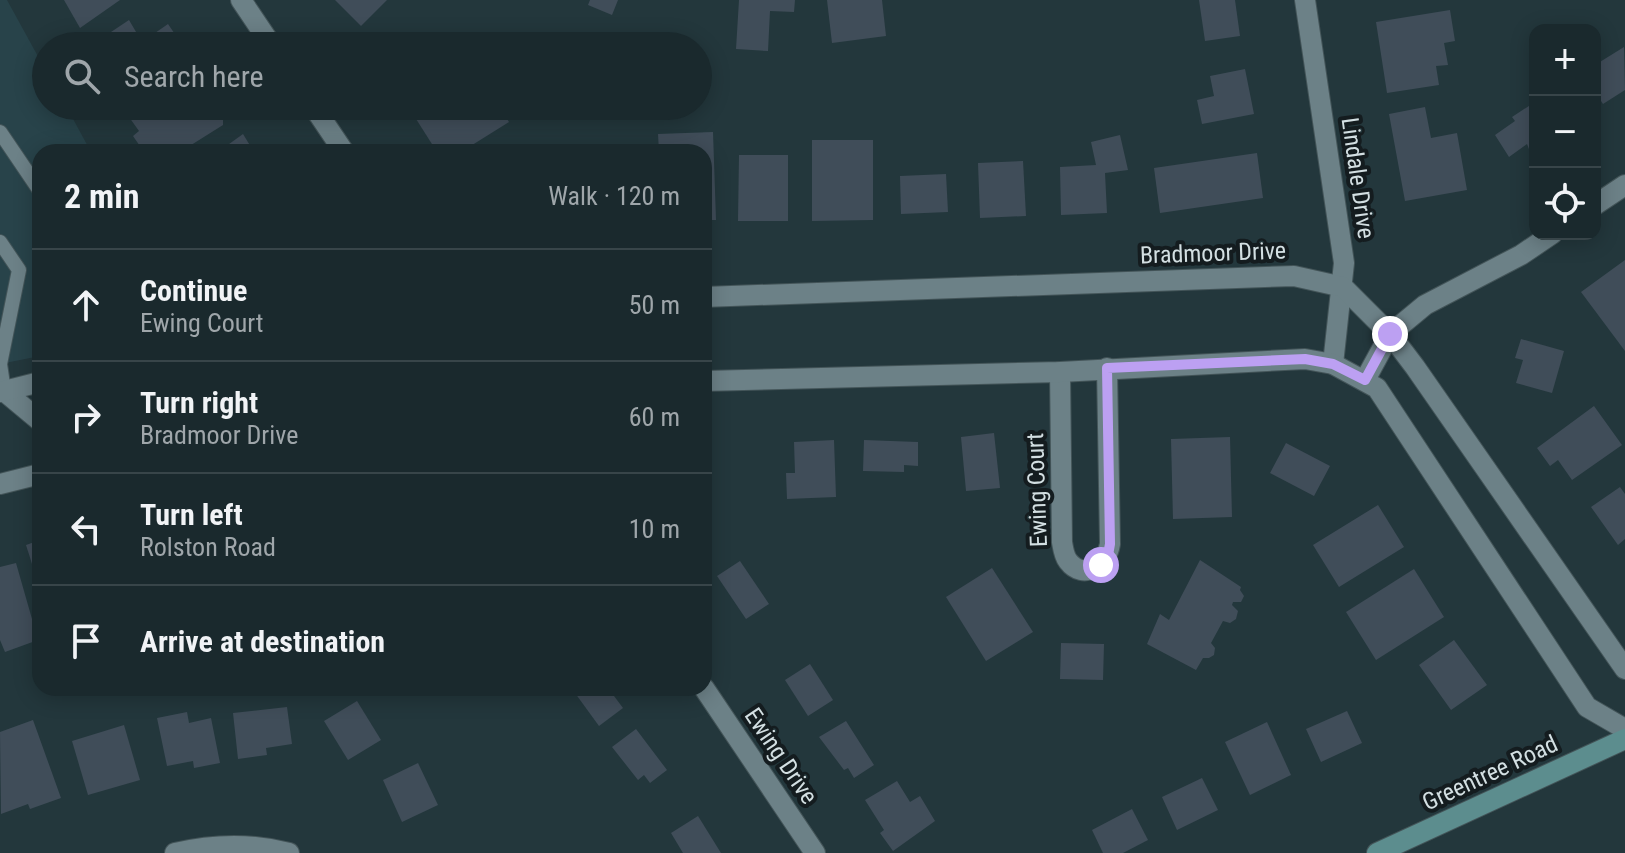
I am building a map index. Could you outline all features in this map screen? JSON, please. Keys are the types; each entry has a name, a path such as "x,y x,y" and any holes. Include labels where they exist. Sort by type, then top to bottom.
{"street":[{"path":"241,0 263,32"},
{"name":"Lindale Drive","path":"1305,0 1344,263 1333,364"},
{"path":"322,120 339,144"},
{"path":"1601,201 1625,185"},
{"path":"1365,380 1390,334 1425,305 1521,255 1543,240"},
{"name":"Bradmoor Drive","path":"712,297 1294,276 1343,287"},
{"path":"1343,287 1390,334 1625,669"},
{"path":"712,381 1060,372 1305,359 1333,364 1377,388 1587,707 1625,729"},
{"name":"Ewing Court","path":"1060,372 1062,542 1066,559 1076,568 1088,571 1101,565 1108,555 1110,544 1107,368"},
{"path":"2,391 32,384"},
{"path":"2,391 32,415"},
{"path":"0,484 32,476"},
{"name":"Ewing Drive","path":"709,696 815,853"},
{"name":"Greentree Road","path":"1377,853 1625,739"},
{"path":"175,853 210,845 266,847 289,853"}],"lane":[{"path":"0,132 32,179"},
{"path":"0,242 19,270 0,364 2,391"}],"shaded area":[{"path":"0,0 7,0 32,46 32,120 74,120 87,144 32,144 32,358 0,364"}],"building":[{"path":"64,0 120,0 80,28"},
{"path":"335,0 387,0 361,26"},
{"path":"590,0 618,0 612,15 588,5"},
{"path":"739,0 795,0 794,12 770,11 768,51 736,49"},
{"path":"827,0 882,0 886,36 832,43"},
{"path":"1199,0 1235,0 1240,36 1205,41"},
{"path":"1450,10 1455,41 1444,43 1448,65 1436,66 1439,85 1387,93 1376,22"},
{"path":"129,20 136,32 111,32"},
{"path":"168,24 173,32 156,32"},
{"path":"1624,47 1625,90 1603,104 1601,101 1601,61"},
{"path":"1245,69 1254,114 1202,124 1197,100 1214,96 1210,76"},
{"path":"1529,106 1529,149 1527,144 1509,157 1495,135 1515,121 1512,117"},
{"path":"1425,107 1431,138 1457,133 1467,190 1405,201 1389,114"},
{"path":"131,120 223,120 223,125 193,144 138,144 133,136 139,131"},
{"path":"417,120 509,122 474,144 432,144"},
{"path":"713,132 716,220 712,220 712,144 659,144 658,134"},
{"path":"243,134 249,144 229,144"},
{"path":"1120,135 1128,170 1105,173 1107,213 1061,215 1060,167 1096,165 1091,142"},
{"path":"812,140 873,140 873,220 812,221"},
{"path":"1257,153 1263,198 1160,213 1154,168"},
{"path":"739,155 788,155 788,221 738,221"},
{"path":"1023,161 1026,216 980,218 978,163"},
{"path":"946,174 948,212 901,214 900,176"},
{"path":"1625,260 1625,351 1581,292"},
{"path":"1521,339 1564,351 1552,393 1516,383 1523,360 1515,358"},
{"path":"1594,406 1622,445 1572,480 1558,460 1550,466 1537,448"},
{"path":"994,433 1000,488 966,491 961,437"},
{"path":"1230,437 1232,517 1173,519 1171,439"},
{"path":"834,440 836,497 787,499 786,473 795,473 794,442"},
{"path":"864,440 918,442 918,466 904,465 904,472 863,471"},
{"path":"1286,443 1330,466 1314,496 1270,473"},
{"path":"1620,487 1625,494 1625,539 1618,545 1591,507"},
{"path":"1378,505 1404,547 1339,587 1313,545"},
{"path":"32,543 32,564 26,545"},
{"path":"1200,560 1241,587 1244,596 1241,602 1233,602 1238,611 1236,619 1230,623 1223,621 1211,643 1215,648 1214,655 1203,658 1196,670 1147,644 1160,614 1169,620"},
{"path":"740,561 769,604 746,619 717,576"},
{"path":"16,563 32,619 32,642 5,652 0,640 0,567"},
{"path":"992,568 1033,632 986,661 946,597"},
{"path":"1414,569 1444,617 1376,660 1346,612"},
{"path":"1454,640 1487,685 1451,710 1419,665"},
{"path":"1061,643 1104,644 1103,680 1060,679"},
{"path":"810,664 833,700 808,716 785,680"},
{"path":"577,696 614,696 623,708 599,726"},
{"path":"357,701 381,740 348,760 324,721"},
{"path":"287,707 292,744 266,748 267,755 238,759 233,713"},
{"path":"1347,711 1362,743 1321,762 1306,729"},
{"path":"187,712 189,723 211,718 220,763 194,768 193,761 167,766 157,718"},
{"path":"33,720 61,798 30,809 28,804 1,814 0,732"},
{"path":"846,721 874,765 854,778 848,768 844,770 819,737"},
{"path":"1267,722 1291,775 1250,795 1225,742"},
{"path":"124,725 140,780 88,795 72,741"},
{"path":"636,729 667,770 650,783 644,775 638,780 612,747"},
{"path":"418,763 438,805 402,822 383,780"},
{"path":"1202,778 1218,810 1177,830 1162,797"},
{"path":"897,781 910,802 920,796 935,821 893,851 880,833 884,830 865,800"},
{"path":"1132,809 1148,840 1123,853 1103,853 1092,830"},
{"path":"698,816 721,853 683,853 671,833"}],"route":[{"path":"1101,565 1108,555 1110,544 1107,368 1305,359 1333,364 1365,380 1390,334"}]}
